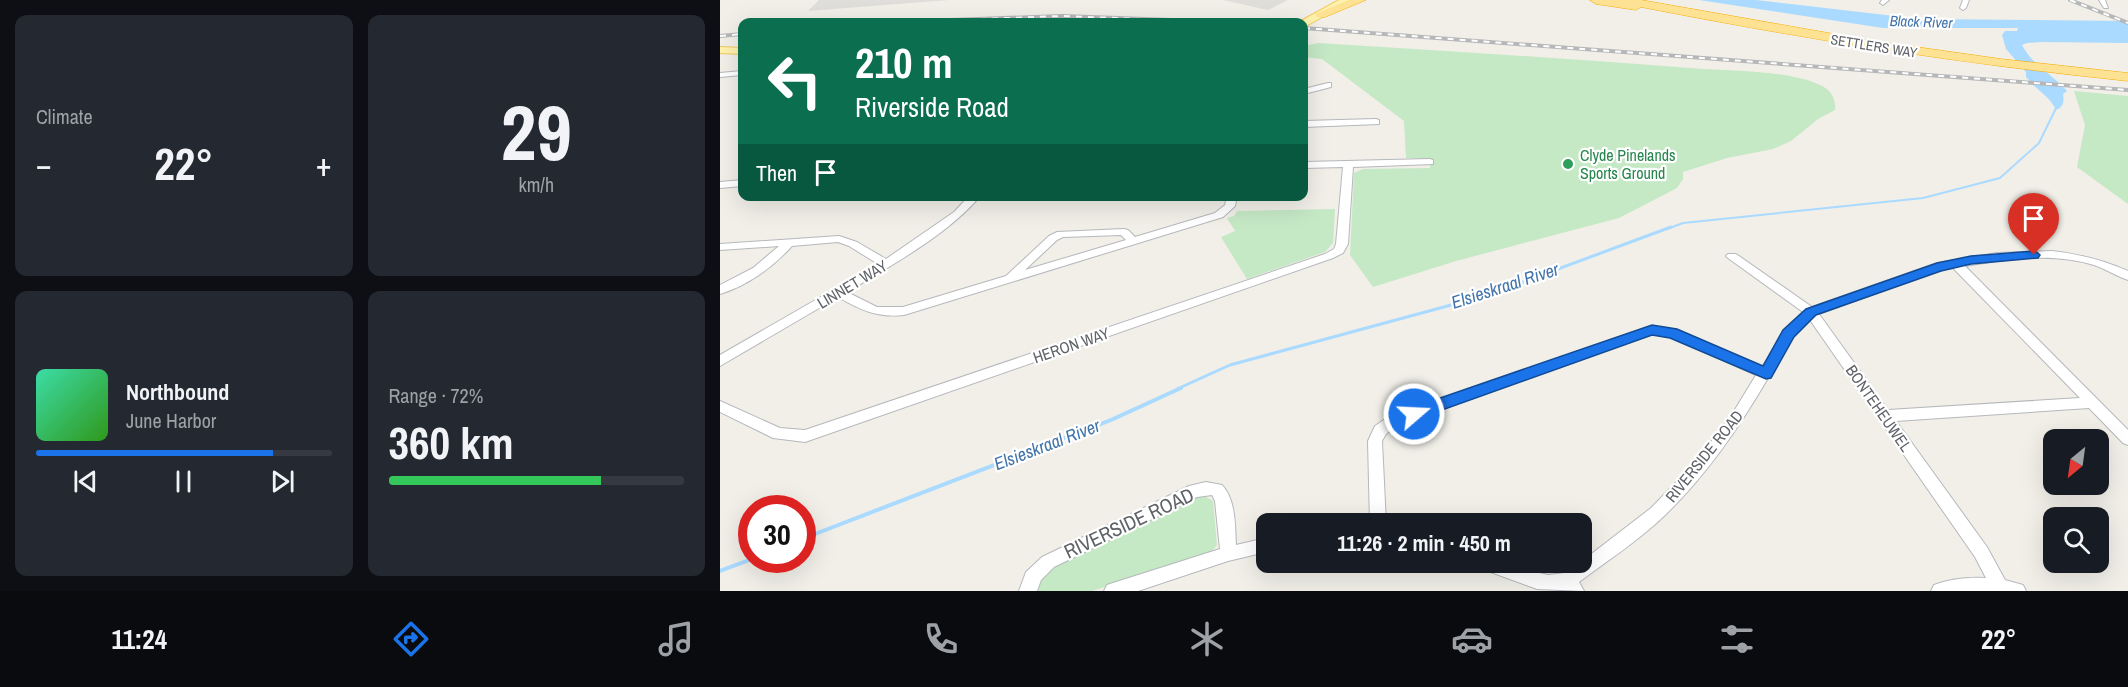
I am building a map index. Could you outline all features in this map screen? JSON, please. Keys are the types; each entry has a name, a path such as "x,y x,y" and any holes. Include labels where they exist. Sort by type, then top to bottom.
{"highway":[{"path":"1303,18 1326,0"},
{"path":"1321,14 1360,0"},
{"name":"SETTLERS WAY","path":"1651,0 1705,13"},
{"path":"1667,0 1705,13"},
{"name":"SETTLERS WAY","path":"1608,1 1705,13 1925,50 2128,77"},
{"name":"SETTLERS WAY","path":"2057,66 2128,69"}],"main road":[{"path":"1304,18 1335,0"},
{"path":"1308,18 1347,0"},
{"path":"720,50 738,51"}],"street":[{"path":"1963,8 1966,0"},
{"path":"720,75 738,74"},
{"path":"1308,89 1328,86"},
{"path":"1308,123 1346,118 1376,122"},
{"path":"1308,165 1430,162"},
{"name":"HERON WAY","path":"720,406 778,434 790,436 814,434 1329,256 1339,251 1342,244 1348,164"},
{"path":"720,185 738,183"},
{"name":"LINNET WAY","path":"720,360 886,264 958,214 970,201"},
{"path":"839,292 868,310 890,313 904,311 1219,215 1230,206 1231,201"},
{"path":"1009,279 1053,238 1061,234 1120,232 1126,233 1133,241"},
{"path":"720,247 830,239 846,241 886,264"},
{"path":"720,290 760,271 774,261 789,242"},
{"name":"RIVERSIDE ROAD","path":"1517,573 1548,583 1562,582 1572,585 1657,513 1733,425 1766,374 1788,334 1811,312 1937,267 1997,257 2052,254 2076,257 2100,263 2128,276"},
{"name":"BONTEHEUWEL","path":"1732,256 1811,312 1981,552 1999,585"},
{"path":"1956,264 2128,439"},
{"path":"1378,513 1375,441 1380,430 1393,421 1652,330 1672,333 1766,374"},
{"path":"1886,416 2092,403"},
{"name":"RIVERSIDE ROAD","path":"1028,591 1030,579 1048,562 1194,491 1208,488 1218,490 1224,497 1228,554"},
{"path":"1113,591 1228,554 1256,547"},
{"path":"1940,591 1954,587 1999,585 2017,591"}],"shaded area":[{"path":"819,0 950,0 808,11"},
{"path":"1223,0 1288,0 1268,10"}],"green space":[{"name":"Clyde Pinelands Sports Ground","path":"1318,43 1792,76 1824,87 1834,98 1835,110 1818,119 1791,141 1773,149 1727,158 1683,172 1683,179 1677,188 1619,218 1456,261 1373,287 1350,255 1354,173 1363,169 1430,168 1430,159 1406,158 1404,121 1322,59 1308,57 1308,45"},
{"path":"2074,91 2128,96 2128,204 2077,167 2085,125"},
{"path":"1335,209 1333,243 1325,252 1247,279 1221,237 1235,231 1227,218 1234,216 1237,211"},
{"path":"1201,494 1213,501 1217,545 1210,554 1092,591 1030,591 1036,573"}],"water":[{"name":"Black River","path":"1699,0 1756,0 1920,19 2128,21 2128,43 2041,42 2022,45 2032,59 2067,91 2063,94 2062,105 2056,110 2026,77 2026,72 2006,49 2002,35 2005,31 2017,31 2018,28 1883,28"}],"waterway":[{"name":"Elsieskraal River","path":"1667,229 1683,223 1923,198 2000,178 2039,143 2057,106"},
{"name":"Elsieskraal River","path":"1177,389 1230,365 1488,295 1671,227"},
{"name":"Elsieskraal River","path":"816,534 1111,420 1181,388"},
{"name":"Elsieskraal River","path":"720,571 738,564"}],"railway":[{"path":"2070,0 2128,23"},
{"path":"1007,18 1062,16 1117,18"},
{"path":"1308,28 2128,90"},
{"path":"720,36 738,34"}],"place":[{"name":"Clyde Pinelands Sports Ground","path":"1568,164"}],"route":[{"path":"1414,414 1652,330 1672,333 1766,374 1788,334 1811,312 1937,267 1971,260 2034,255"}]}
